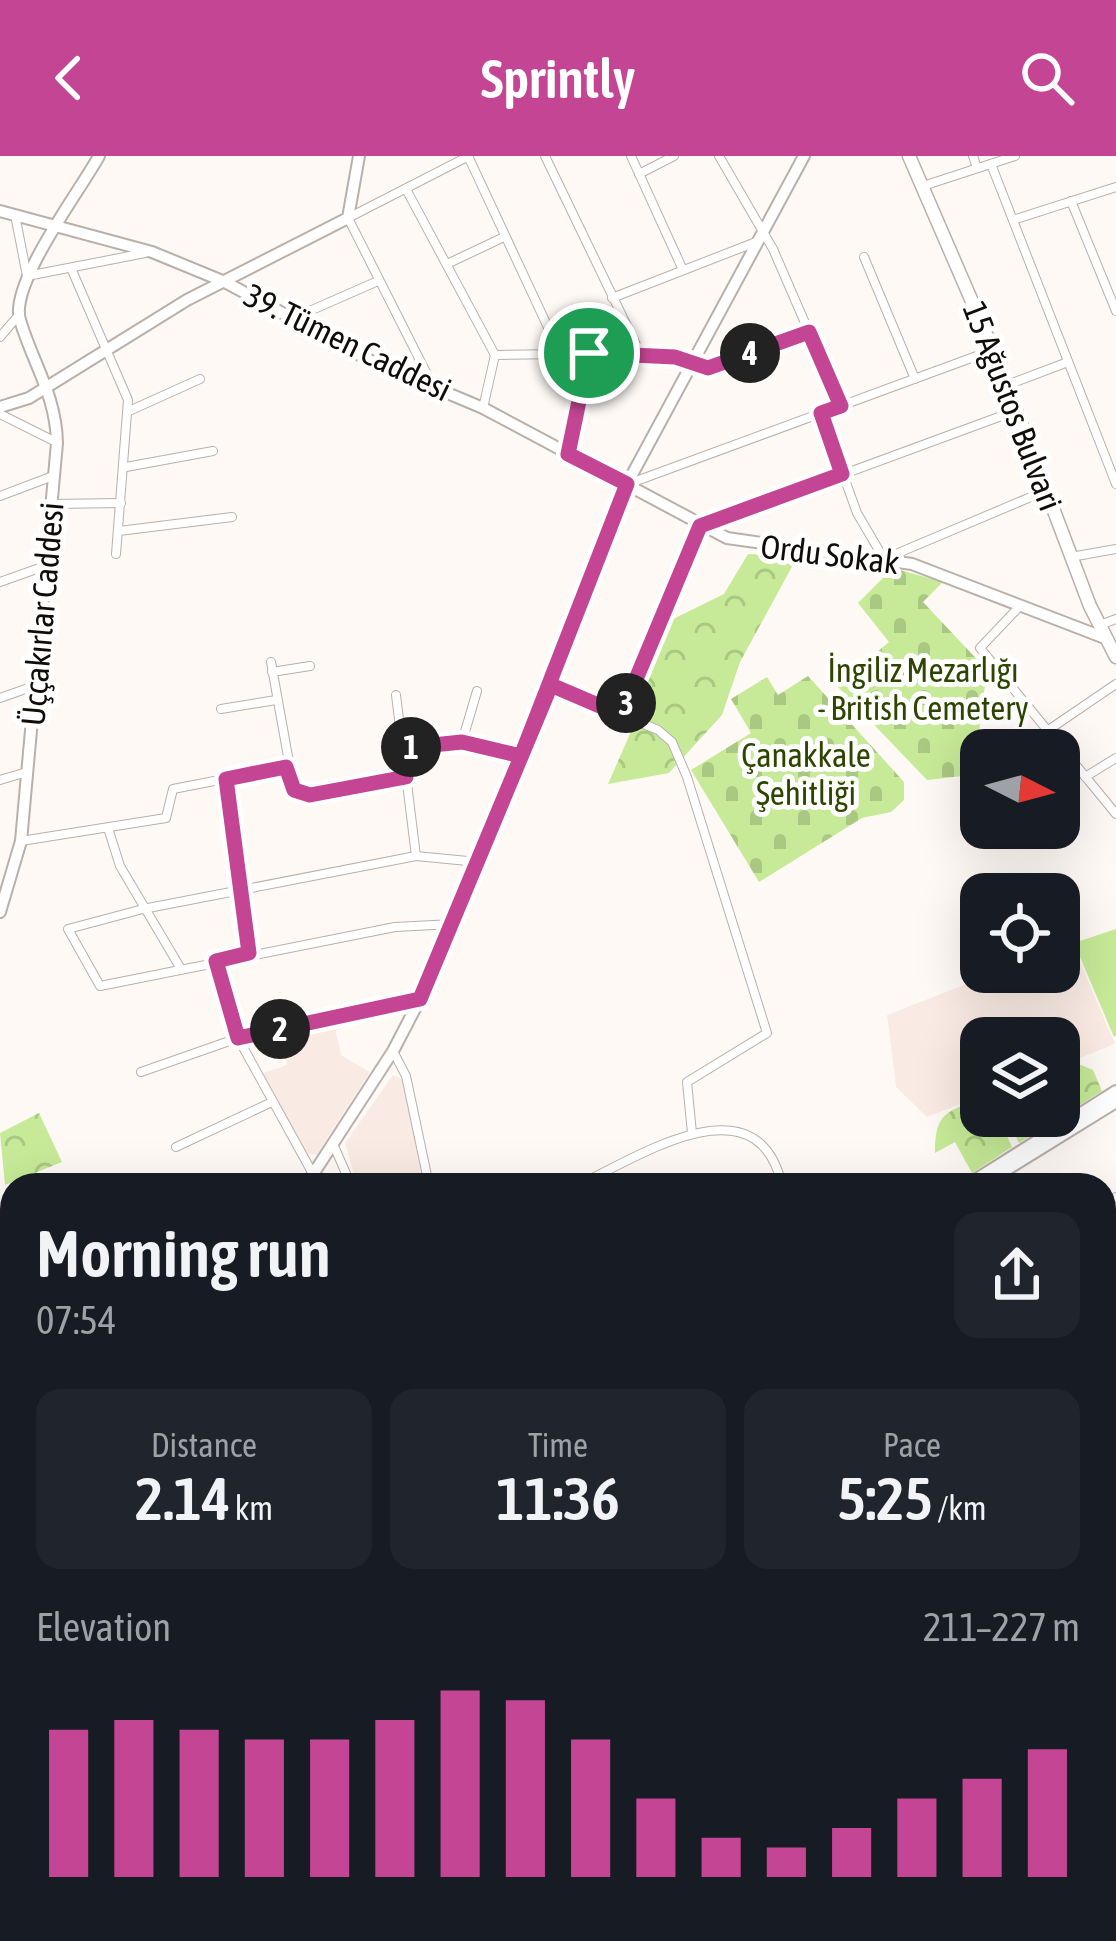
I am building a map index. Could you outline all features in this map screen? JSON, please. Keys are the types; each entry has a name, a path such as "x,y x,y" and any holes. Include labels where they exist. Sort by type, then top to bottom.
{"main road":[{"name":"15 Ağustos Bulvari","path":"909,156 1116,657"}],"street":[{"path":"0,337 18,316 27,276 99,156"},
{"path":"359,156 347,218 432,384"},
{"path":"0,410 225,282 468,156 560,353"},
{"path":"545,156 640,353"},
{"path":"631,156 683,270"},
{"path":"639,174 674,156"},
{"path":"719,156 762,230 841,406"},
{"path":"314,1173 393,1052 420,999 551,685 627,484 804,156"},
{"path":"973,156 977,168"},
{"path":"923,186 1015,156"},
{"path":"991,164 1116,484"},
{"path":"1013,220 1116,187"},
{"path":"406,189 496,355 483,408"},
{"path":"1071,201 1115,308"},
{"name":"39. Tümen Caddesi","path":"0,211 152,252 225,282 371,361 483,408 627,484"},
{"path":"15,215 27,276"},
{"path":"447,264 504,237"},
{"path":"612,298 756,242"},
{"path":"27,276 152,252"},
{"path":"865,257 915,379"},
{"path":"70,268 107,348 129,411 116,554"},
{"path":"296,317 378,281"},
{"name":"Üççakırlar Caddesi","path":"0,912 21,842 57,443 49,385 18,316"},
{"path":"496,355 640,353 708,368 809,332"},
{"path":"627,484 993,350"},
{"path":"568,454 589,353"},
{"path":"1007,385 1068,362"},
{"path":"129,411 200,379"},
{"path":"0,410 57,443"},
{"path":"621,715 700,526 1016,411"},
{"path":"821,413 842,474 884,559 1046,490"},
{"path":"126,467 213,451"},
{"path":"0,496 55,476"},
{"name":"Ordu Sokak","path":"627,484 700,526 763,547 884,559 925,568 1019,607 1102,632"},
{"path":"52,504 121,502"},
{"path":"119,531 232,517"},
{"path":"1071,557 1116,549"},
{"path":"0,582 46,566"},
{"path":"1019,607 980,648 1044,729"},
{"path":"1102,632 1116,619"},
{"path":"310,666 271,667 288,783 301,794 406,777"},
{"path":"1049,729 1116,684"},
{"path":"551,685 658,730 680,760 767,1033 687,1082 692,1133"},
{"path":"0,698 35,686"},
{"path":"462,742 477,691"},
{"path":"396,695 416,856"},
{"path":"221,709 276,700"},
{"path":"403,748 462,742 521,756"},
{"path":"1085,777 1116,758"},
{"path":"21,842 166,818 171,790 286,767"},
{"path":"1080,771 1116,814"},
{"path":"0,780 27,772"},
{"path":"226,779 249,953"},
{"path":"108,828 120,866 142,909 181,969"},
{"path":"454,923 394,927 100,986 68,929 142,909 416,856 479,862"},
{"path":"216,961 238,1038 306,1173"},
{"path":"140,1072 238,1038 420,999"},
{"path":"393,1052 406,1076 426,1173"},
{"path":"990,1173 1116,1091"},
{"path":"176,1147 272,1102"},
{"path":"993,1173 1116,1102"},
{"path":"604,1173 692,1133 727,1131 765,1143 777,1173"},
{"path":"334,1146 345,1173"}],"shaded area":[{"path":"1080,962 1115,1044 1080,1058 1080,1017 960,1017 960,1104 927,1117 896,1087 887,1015 960,986 960,993 1080,993"},
{"path":"334,1023 341,1055 370,1072 317,1154 306,1154 263,1073 287,1065 280,1035"},
{"path":"393,1075 402,1079 421,1173 354,1173 345,1143"}],"green space":[{"path":"748,554 790,556 794,563 740,662 722,715 669,773 608,784 636,720 634,700 669,621 724,594"},
{"name":"İngiliz Mezarlığı - British Cemetery","path":"893,568 943,582 923,602 987,670 979,729 960,729 960,776 927,780 837,686 889,642 858,603"},
{"name":"Çanakkale Şehitliği","path":"808,676 904,782 904,800 891,812 862,818 759,882 691,770 751,733 731,699 767,677 778,695"},
{"path":"1116,929 1114,1037 1080,957 1080,941"},
{"path":"1080,1065 1093,1070 1102,1091 1080,1105"},
{"path":"960,1107 960,1137 1007,1137 1012,1147 972,1173 955,1142 935,1153 939,1123"},
{"path":"39,1113 62,1162 35,1173 4,1173 0,1133"}],"route":[{"path":"809,332 841,406 821,413 842,474 700,526 621,715 551,685 420,999 238,1038 216,961 249,953 226,779 286,767 294,790 310,795 406,777 403,748 462,742 521,756 627,484 568,454 589,353 675,357 708,368 809,332"}]}
